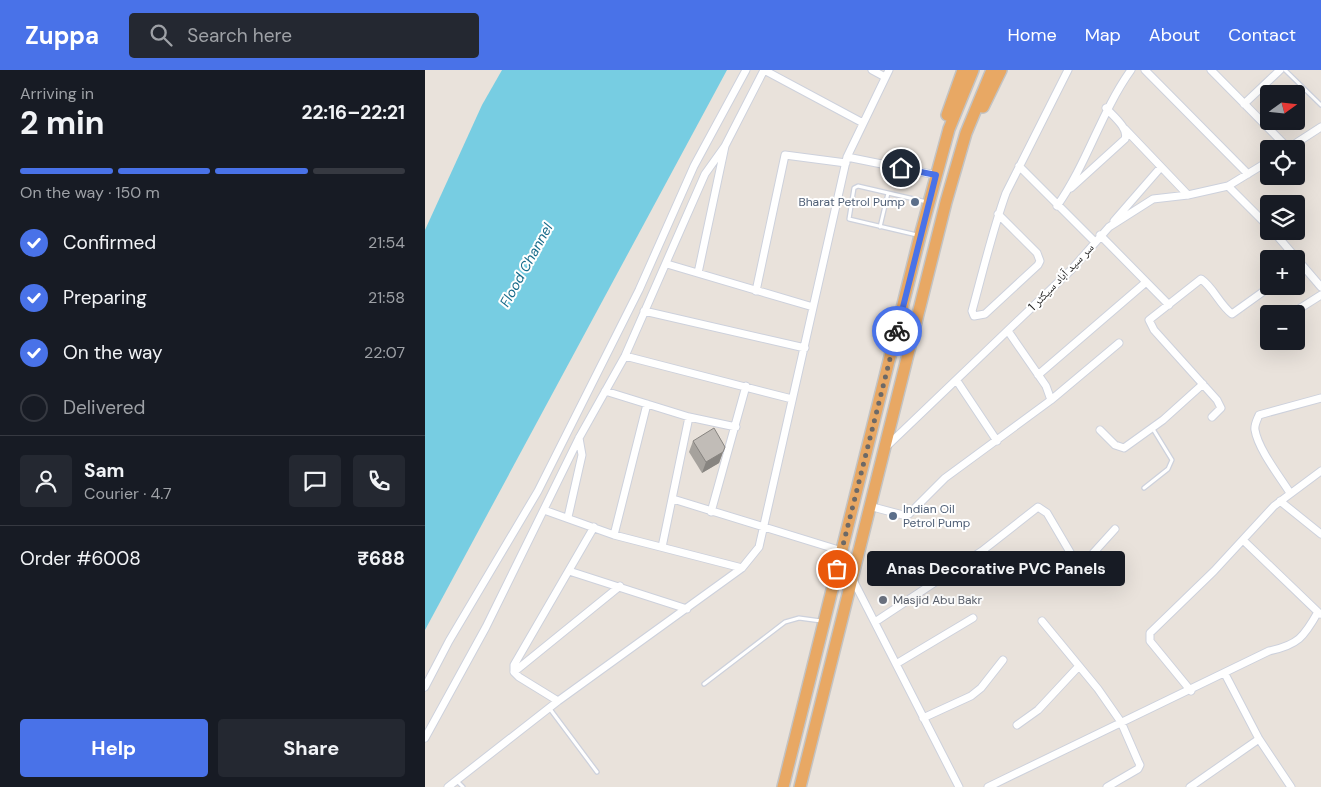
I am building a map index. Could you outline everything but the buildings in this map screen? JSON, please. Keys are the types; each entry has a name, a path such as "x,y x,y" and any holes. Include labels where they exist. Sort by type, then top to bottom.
{"highway":[{"path":"943,149 946,116 963,70"},
{"path":"783,787 936,175 949,129 973,70"},
{"path":"799,787 960,154 966,133 992,70"},
{"path":"960,154 972,135 1001,70"}],"street":[{"path":"425,687 449,641 542,482 639,290 694,166 746,70"},
{"path":"425,738 487,626 579,438 625,356 705,174 725,146 764,70 863,123"},
{"path":"872,70 885,77"},
{"path":"448,787 558,701 742,568 757,552 847,160 889,70"},
{"path":"998,214 1037,254 1040,261 985,314 974,316 972,311 998,214 1005,193 1068,70"},
{"path":"1057,206 1067,192 1106,108 1131,70"},
{"path":"1145,70 1248,174"},
{"path":"1211,70 1280,140"},
{"path":"1245,104 1279,70"},
{"path":"1106,108 1187,195"},
{"path":"1300,140 1321,126"},
{"path":"1067,192 1125,139 1127,135 1125,129"},
{"path":"698,273 725,146"},
{"path":"755,290 785,155 847,160 936,175"},
{"path":"1019,166 1095,242"},
{"path":"1109,227 1161,166"},
{"name":"سر سید آباد سیکٹر 1","path":"885,448 1071,270 1109,227 1153,199 1187,195 1228,186 1260,167"},
{"path":"1228,186 1260,217"},
{"path":"1100,235 1145,283 1169,305"},
{"path":"667,264 813,307"},
{"path":"1305,272 1321,287"},
{"path":"1212,417 1221,408 1220,405 1154,330 1149,320 1201,279 1208,283 1223,307 1232,314 1260,294"},
{"path":"1038,375 1145,283"},
{"path":"1305,305 1321,295"},
{"path":"644,310 805,348"},
{"path":"1008,331 1050,394 1051,400"},
{"path":"869,506 903,515 909,514 945,478 1051,400 1119,343"},
{"path":"625,356 792,399"},
{"path":"957,381 997,441"},
{"path":"1100,430 1115,445 1124,448 1153,428 1203,384"},
{"path":"711,512 746,386"},
{"path":"605,391 689,417 736,427"},
{"path":"1290,493 1261,445 1255,430 1256,423 1259,415 1321,398"},
{"path":"614,535 647,404"},
{"path":"663,547 689,417"},
{"path":"568,517 582,455 579,438"},
{"path":"1191,691 1148,636 1281,500 1321,471"},
{"path":"673,499 842,551"},
{"path":"1281,500 1321,534"},
{"path":"875,622 982,550 1038,507 1047,513 1077,564 1086,561 1115,529"},
{"path":"544,510 614,535 742,568"},
{"path":"514,672 517,659 594,527"},
{"path":"988,787 1121,722 1191,691 1269,651 1288,647 1306,633 1320,614 1243,540"},
{"path":"569,571 687,608"},
{"path":"852,577 959,787"},
{"path":"514,672 620,586"},
{"path":"896,664 973,618"},
{"path":"1043,620 1121,722 1140,765 1138,769 1107,787"},
{"path":"923,718 971,696 981,688 1003,660"},
{"path":"1017,724 1038,710 1079,666"},
{"path":"514,672 558,701"},
{"path":"1225,674 1259,739 1291,787"},
{"path":"1191,787 1259,739"}],"lane":[{"path":"1285,70 1321,105"},
{"path":"920,236 849,219 854,188 859,186 929,202"},
{"path":"880,227 888,193"},
{"path":"1144,488 1168,469 1172,460 1153,428"},
{"path":"704,684 785,622 799,618 825,621"},
{"path":"550,708 597,772"},
{"path":"457,781 463,787"}],"water":[{"name":"Flood Channel","path":"502,70 727,70 425,630 425,230 482,105"}],"way so far":[{"path":"837,569 897,331"}],"place":[{"name":"Bharat Petrol Pump","path":"915,202"},
{"name":"Indian Oil Petrol Pump","path":"893,516"},
{"name":"Anas Decorative PVC Panels","path":"837,569"},
{"name":"Masjid Abu Bakr","path":"883,600"}],"route":[{"path":"897,331 936,175 901,168"}]}
